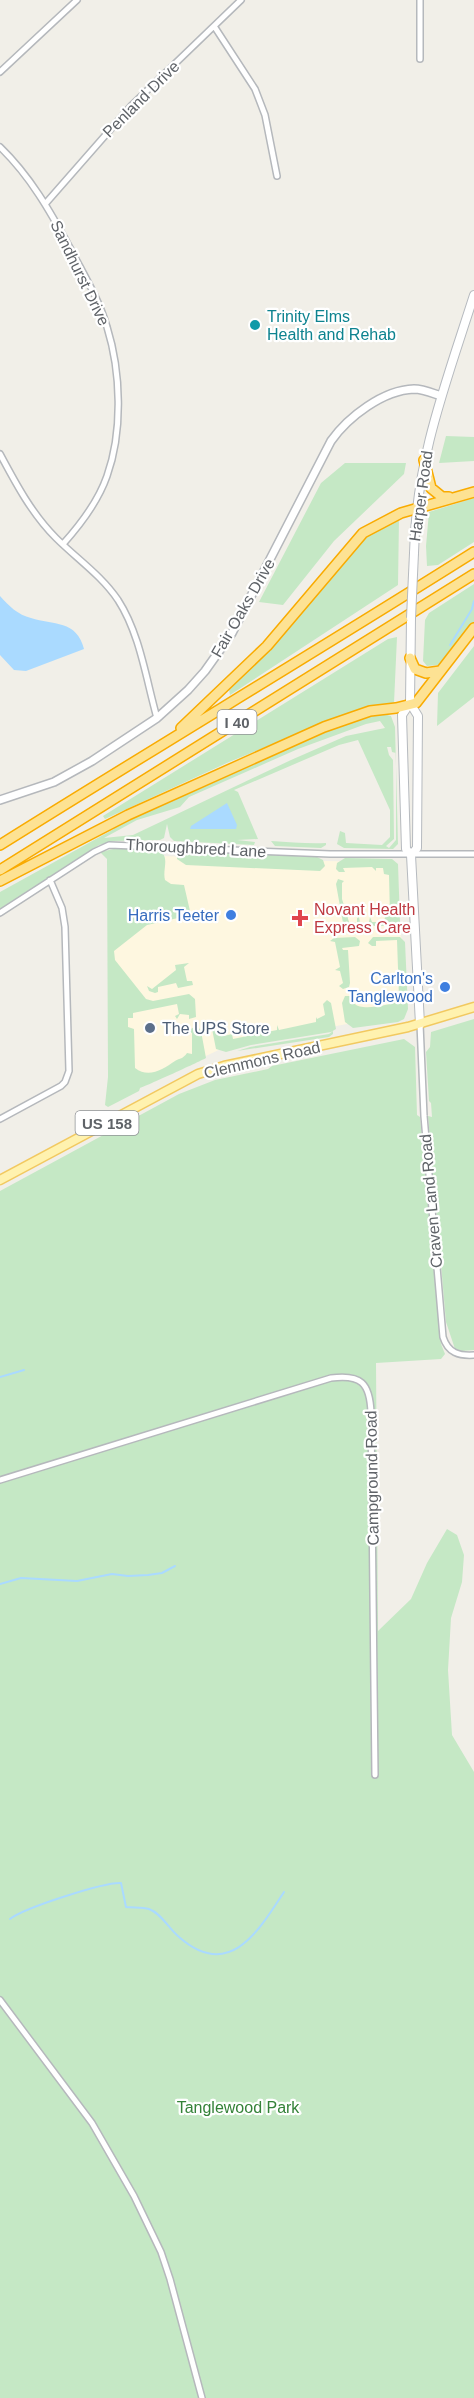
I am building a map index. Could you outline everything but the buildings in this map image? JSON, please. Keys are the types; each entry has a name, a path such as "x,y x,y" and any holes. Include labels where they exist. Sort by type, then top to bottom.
{"highway":[{"path":"424,460 427,476 435,493 442,497 455,497"},
{"path":"165,742 267,646 363,533 386,519 474,492"},
{"name":"I 40","path":"0,845 165,742 326,646 474,552"},
{"name":"I 40","path":"0,870 474,574"},
{"path":"0,881 128,814 324,727 370,711 416,703 474,628"},
{"path":"410,658 415,669 426,673 440,671"}],"main road":[{"name":"Harper Road","path":"420,1024 411,893 411,855 406,849 402,716 410,703 416,509 424,460 441,396 474,295"},
{"name":"Harper Road","path":"410,703 418,716 417,848 411,855"},
{"name":"Clemmons Road","path":"0,1180 198,1074 224,1066 420,1024 474,1007"}],"street":[{"path":"0,72 77,0"},
{"name":"Penland Drive","path":"46,203 131,106 241,0"},
{"path":"420,0 420,59"},
{"path":"214,26 255,89 265,114 277,176"},
{"name":"Sandhurst Drive","path":"0,147 28,178 46,203 101,311 110,339 116,374 117,419 109,471 91,509 63,544"},
{"name":"Fair Oaks Drive","path":"0,798 54,782 92,761 157,718 205,671 232,633 331,441 341,428 365,408 402,391 420,389 441,396"},
{"path":"0,454 37,517 102,580 118,601 131,625 157,718"},
{"name":"Thoroughbred Lane","path":"0,913 98,849 114,844 330,854 474,854"},
{"path":"0,1119 61,1086 69,1071 66,934 62,908 50,880"},
{"name":"Craven Land Road","path":"420,1024 424,1116 443,1337 448,1348 455,1353 474,1355"},
{"name":"Campground Road","path":"0,1480 331,1378 351,1377 363,1383 370,1395 372,1413 375,1775"},
{"path":"0,2000 87,2115 134,2196 161,2252 202,2398"}],"shaded area":[{"path":"161,856 394,863 397,920 403,945 400,1014 225,1047 140,1087 135,1078 112,960 113,950"}],"green space":[{"path":"446,436 474,437 474,461 439,463"},
{"path":"345,463 406,463 404,474 334,541 283,605 259,602 321,483"},
{"path":"474,498 474,542 438,565 427,566 429,512"},
{"path":"399,518 398,585 230,695 229,690 281,636 360,542 371,533"},
{"path":"474,584 474,622 438,665 427,666 423,661 425,620 429,613"},
{"path":"397,637 394,703 348,713 229,762 105,819 103,816 388,639"},
{"path":"474,646 474,697 437,726 438,693"},
{"path":"380,713 391,716 395,727 396,753 392,752 391,747 387,747 393,760 394,839 386,846 389,848 396,840 396,766 398,844 393,849 344,848 337,844 340,831 345,833 346,843 382,845 390,837 390,810 358,740 339,745 234,790 238,792 258,839 237,840 255,842 254,845 174,841 170,837 167,824 164,838 160,840 113,841 99,845 0,909 0,892 114,829 115,826 344,724","holes":["380,721 385,728 346,736 133,835 104,838 137,820 180,807 189,797 298,749"]},
{"path":"271,841 326,843 326,845 321,848 275,846"},
{"path":"118,848 158,850 162,853 165,859 165,880 171,884 184,885 190,911 187,916 147,925 114,951 115,960 146,999 153,1001 189,994 195,999 196,1017 189,1019 189,1015 180,1014 177,1019 175,1016 179,1014 177,1004 133,1013 133,1018 128,1018 128,1027 134,1029 135,1068 145,1073 156,1072 187,1053 192,1054 192,1033 188,1031 194,1027 201,1031 206,1058 140,1088 139,1091 108,1107 105,1105 108,1077 107,859 100,852"},
{"path":"182,851 317,857 323,860 325,866 320,871 186,865 177,859 177,854"},
{"path":"345,858 392,859 398,864 400,922 397,926 374,926 369,922 370,917 372,922 384,922 385,917 390,916 389,875 384,874 383,868 376,868 376,871 372,867 343,868 345,872 339,872 336,869 337,863"},
{"path":"338,879 344,881 342,899 349,922 357,923 359,917 360,922 357,926 347,926 343,923 336,884"},
{"path":"355,937 360,941 359,946 342,948 348,950 350,983 349,987 343,989 339,986 343,983 340,971 335,970 340,967 335,942 330,941 334,938"},
{"path":"373,937 400,937 405,942 408,1009 404,1019 398,1022 353,1028 345,1022 342,1003 345,996 350,996 354,1003 363,1007 394,1003 399,997 397,940 376,941 376,946 372,946 368,943"},
{"path":"189,963 184,967 187,981 192,981 193,985 178,988 176,983 158,987 158,992 155,993 149,991 147,986 152,989 176,970 175,965"},
{"path":"327,1000 331,1003 336,1029 331,1032 251,1045 226,1052 216,1049 212,1029 215,1023 221,1025 224,1036 232,1034 233,1039 277,1030 277,1025 279,1030 316,1022 316,1017 317,1019 325,1015 323,1004"},
{"path":"474,1019 474,1350 462,1351 455,1349 446,1322 428,1116 432,1117 426,1052 430,1047 431,1032"},
{"path":"333,1031 329,1037 237,1051 329,1034"},
{"name":"Tanglewood Park","path":"404,1039 415,1047 417,1115 420,1117 441,1344 445,1354 441,1359 376,1363 378,1631 411,1599 427,1563 447,1529 457,1535 464,1555 462,1582 451,1618 448,1670 452,1735 474,1772 474,2398 0,2398 0,1191 179,1094 215,1080"}],"water":[{"path":"0,596 10,607 26,617 70,628 81,640 84,649 26,671 14,670 0,655"},
{"path":"227,803 237,825 236,829 190,829 191,826"}],"waterway":[{"path":"450,645 472,609 474,601"},
{"path":"0,1377 24,1370"},
{"path":"0,1584 21,1578 77,1581 112,1574 148,1575 162,1573 175,1566"},
{"path":"10,1919 64,1896 121,1883 126,1907 146,1908 153,1911 179,1937 197,1949 213,1954 227,1953 253,1935 284,1892"}],"place":[{"name":"Trinity Elms Health and Rehab","path":"255,325"},
{"name":"Harris Teeter","path":"231,915"},
{"name":"Novant Health Express Care","path":"300,918"},
{"name":"Carlton's Tanglewood","path":"445,987"},
{"name":"The UPS Store","path":"150,1028"}]}
